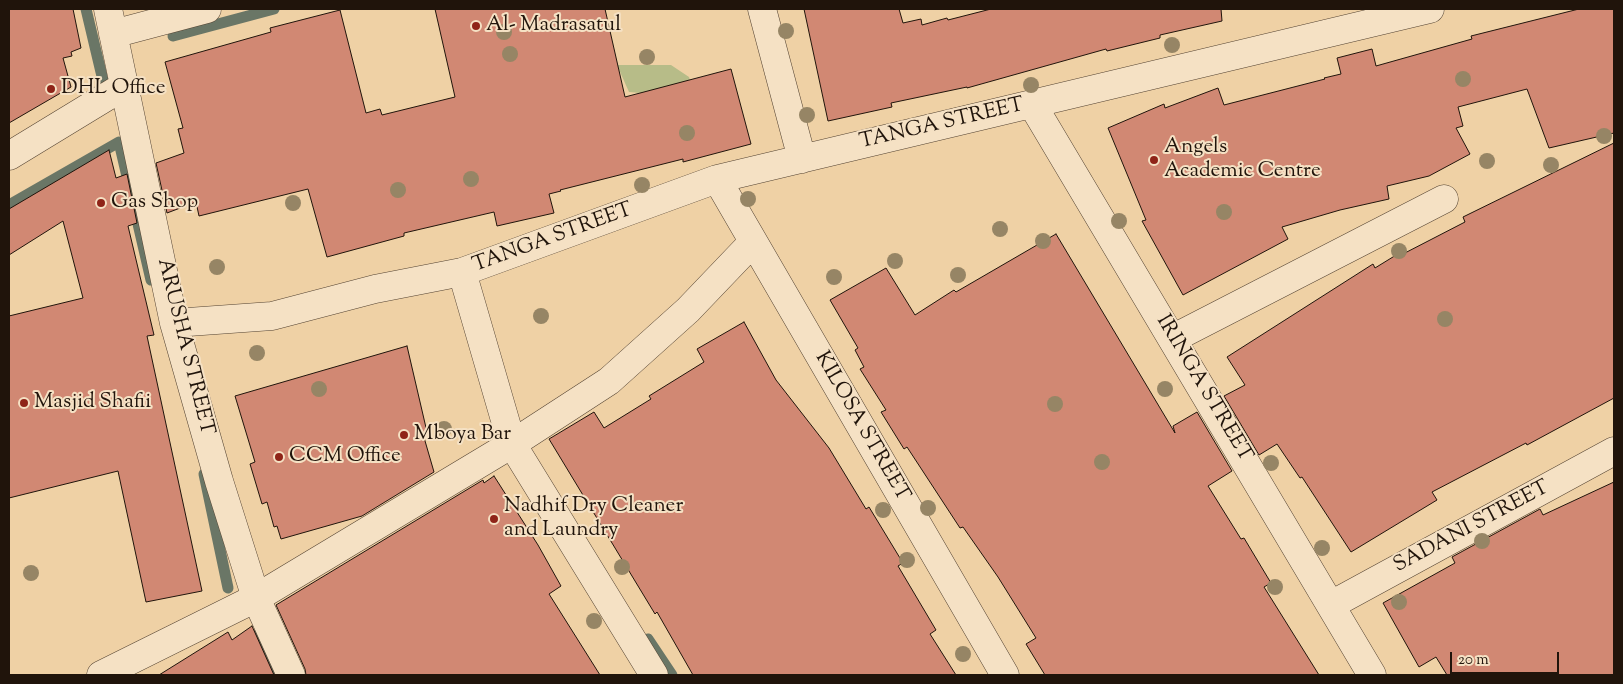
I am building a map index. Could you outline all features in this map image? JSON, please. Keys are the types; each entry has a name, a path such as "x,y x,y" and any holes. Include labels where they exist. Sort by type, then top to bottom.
{"street":[{"path":"110,22 207,9"},
{"path":"762,9 802,159"},
{"name":"TANGA STREET","path":"174,323 272,316 375,289 462,272 717,179 1423,10"},
{"name":"ARUSHA STREET","path":"110,22 174,323 219,481 256,598 291,675"},
{"path":"9,156 124,86"},
{"name":"IRINGA STREET","path":"1032,104 1372,675"},
{"name":"KILOSA STREET","path":"717,179 1006,675"},
{"path":"1172,339 1444,199"},
{"path":"101,675 256,598 512,444 609,381 688,310 753,242"},
{"name":"TANGA STREET","path":"462,272 512,444 654,675"},
{"name":"SADANI STREET","path":"1330,604 1614,451"}],"green space":[{"path":"617,65 671,65 689,77 695,98 629,92"}],"building":[{"path":"9,9 73,9 81,48 71,52 72,56 63,58 71,87 9,123"},
{"path":"435,9 605,9 625,97 731,69 751,144 683,162 683,159 560,190 549,194 554,213 497,226 494,212 404,233 404,236 327,257 308,189 199,216 196,202 167,213 156,163 184,153 178,129 183,128 165,62 271,32 270,28 340,10 366,113 380,109 382,115 455,97"},
{"path":"804,9 899,9 903,23 921,19 922,25 991,9 1221,9 1222,21 1160,35 1160,38 1107,51 1106,49 967,88 891,103 892,107 828,121"},
{"path":"1579,9 1614,9 1614,133 1549,148 1527,89 1458,107 1463,126 1456,128 1470,154 1429,176 1387,186 1389,199 1340,210 1282,227 1288,239 1183,295 1142,221 1146,220 1108,128 1164,104 1165,108 1218,88 1224,105 1325,79 1341,74 1337,58 1372,49 1376,66 1472,39 1471,36"},
{"path":"1614,143 1614,398 1527,445 1526,443 1432,492 1437,500 1351,552 1302,477 1300,478 1277,444 1259,455 1224,396 1245,385 1227,357 1373,264 1375,268 1401,252 1401,255 1465,222 1463,217"},
{"path":"109,150 116,178 127,174 137,223 128,226 154,335 147,336 202,591 146,602 118,471 9,498 9,316 83,298 63,221 9,255 9,209"},
{"path":"1056,234 1175,433 1173,426 1197,412 1232,471 1208,486 1241,539 1244,538 1271,583 1264,587 1319,675 1045,675 1026,644 1036,638 998,577 963,527 960,528 907,447 904,449 881,412 886,410 860,369 864,367 855,350 858,348 830,300 886,268 915,315 954,290 956,292"},
{"path":"744,322 776,380 829,448 866,509 869,507 903,563 898,566 936,630 930,634 956,675 693,675 657,612 655,614 549,439 594,412 604,428 651,399 649,396 704,362 697,349"},
{"path":"407,346 427,432 423,434 434,472 362,516 281,539 277,526 274,527 267,502 262,504 250,464 255,462 235,396"},
{"path":"494,476 538,545 561,586 549,594 600,675 306,675 276,605 483,480 484,483"},
{"path":"1614,482 1614,675 1447,675 1436,657 1419,667 1383,603 1455,563 1452,557 1540,509 1543,515"},
{"path":"252,626 274,675 159,675 228,632 232,640"}],"waterway":[{"path":"86,9 105,89"},
{"path":"173,36 274,9"},
{"path":"9,205 119,142 151,280"},
{"path":"204,474 228,588"},
{"path":"255,635 277,675"},
{"path":"648,639 672,675"}],"place":[{"name":"Al- Madrasatul","path":"476,26"},
{"name":"DHL Office","path":"51,89"},
{"name":"Angels Academic Centre","path":"1154,160"},
{"name":"Gas Shop","path":"101,203"},
{"name":"Masjid Shafii","path":"24,403"},
{"name":"Mboya Bar","path":"404,435"},
{"name":"CCM Office","path":"279,457"},
{"name":"Nadhif Dry Cleaner and Laundry","path":"494,519"}]}
